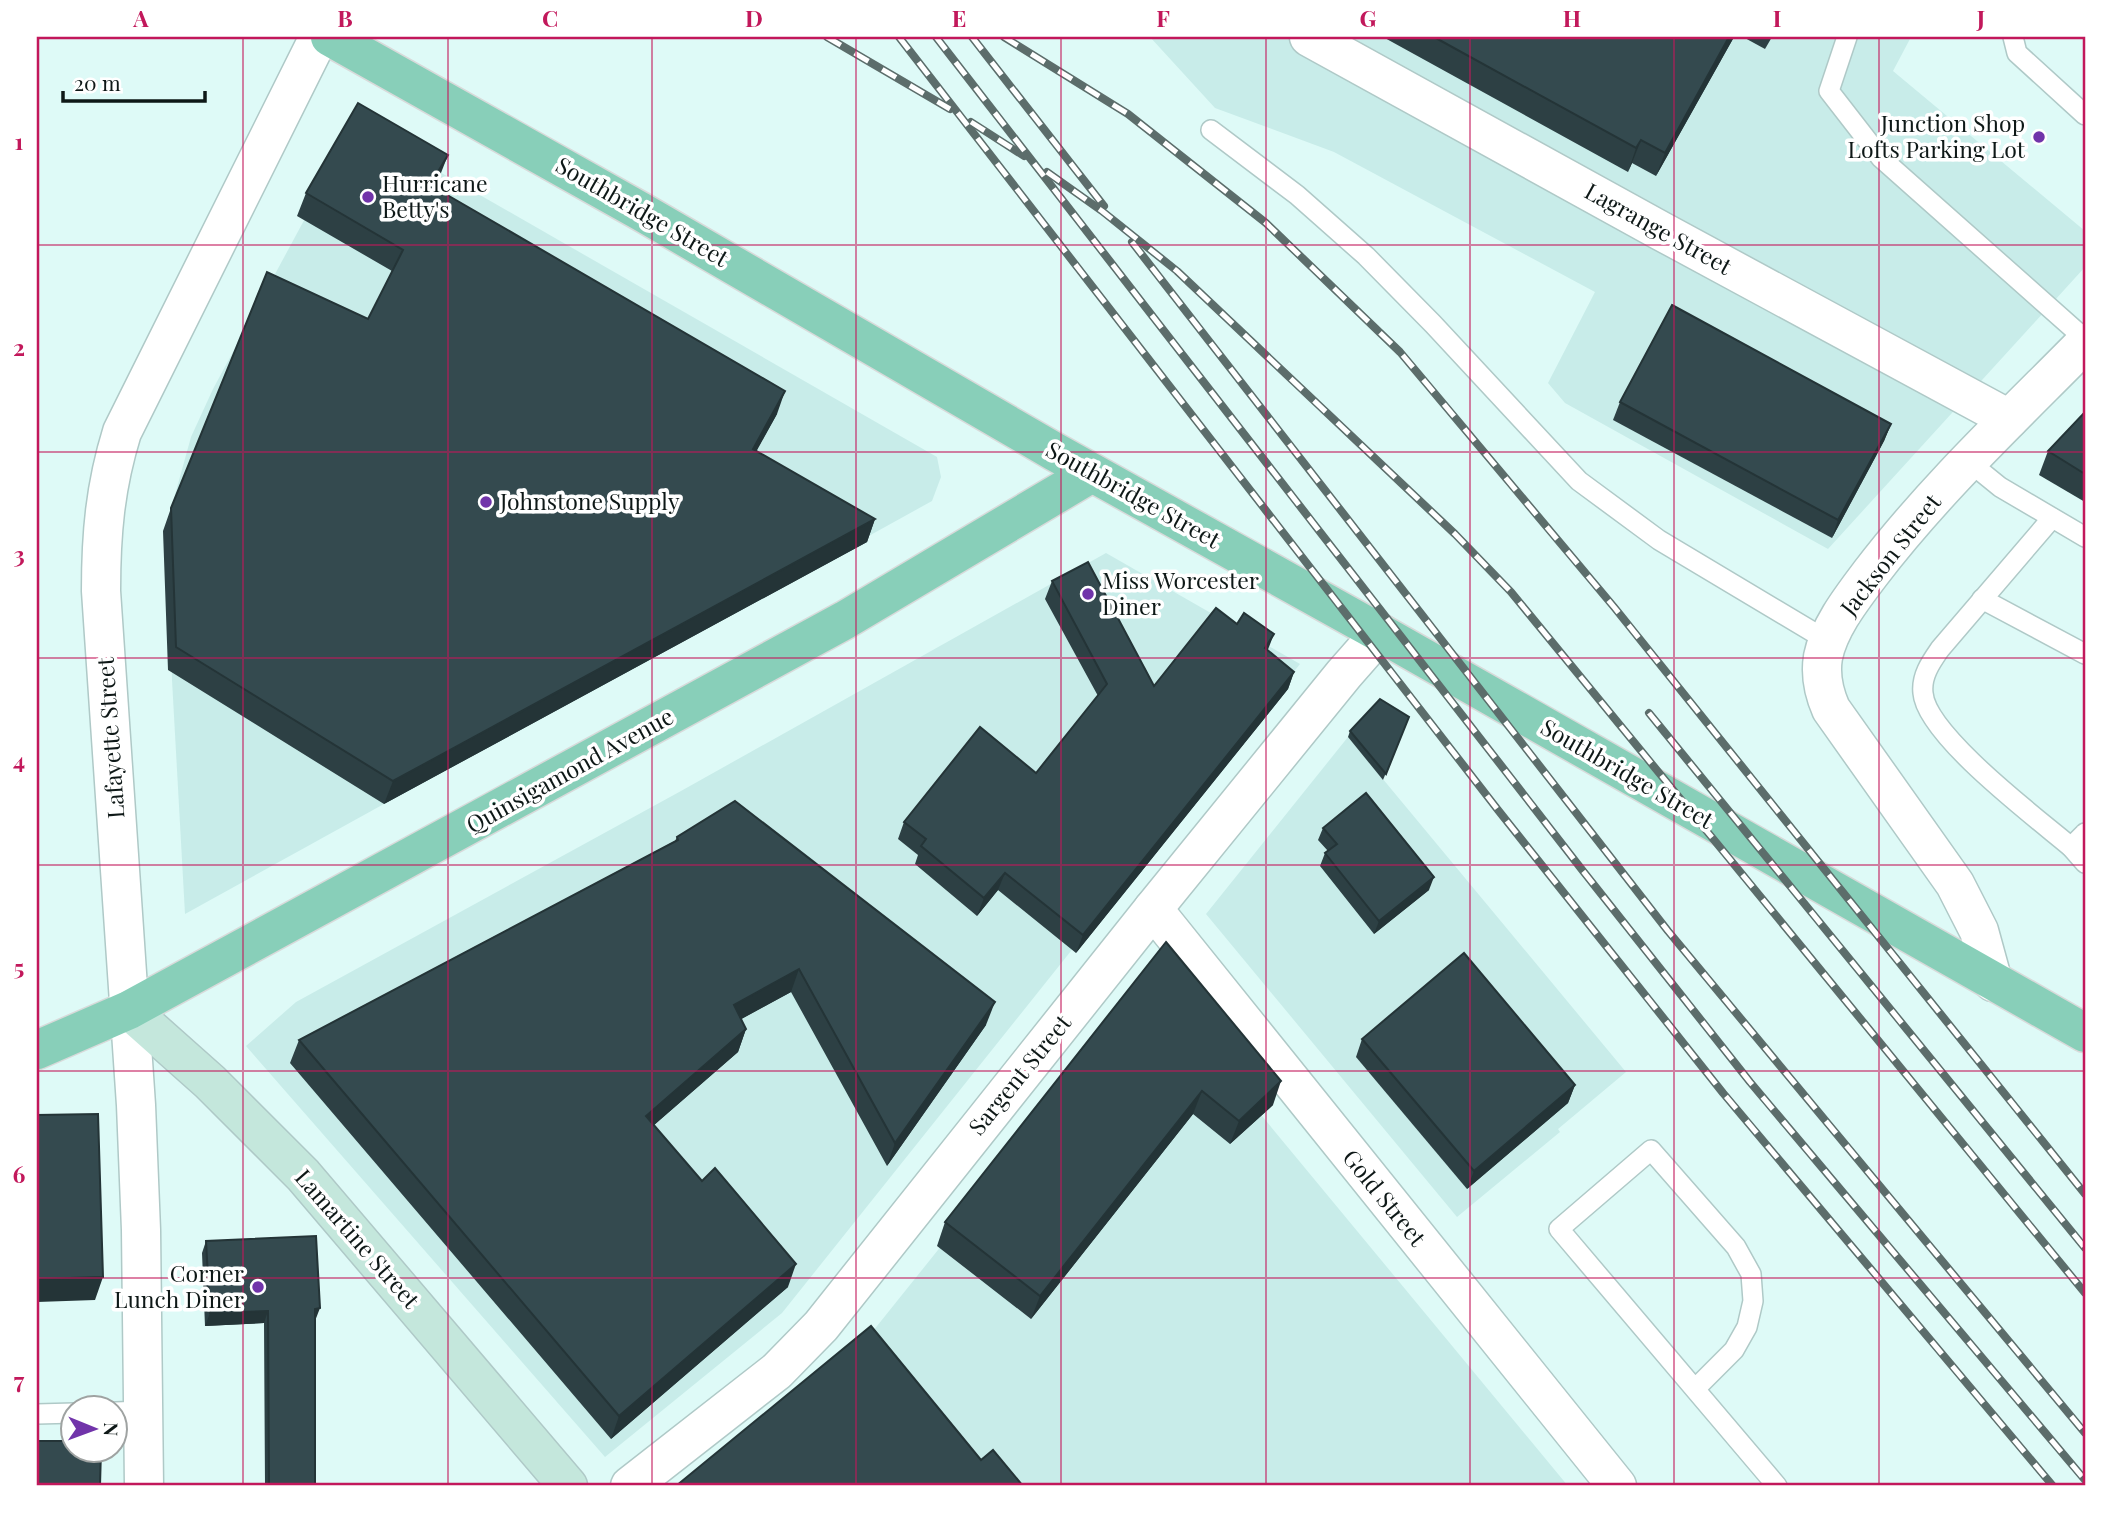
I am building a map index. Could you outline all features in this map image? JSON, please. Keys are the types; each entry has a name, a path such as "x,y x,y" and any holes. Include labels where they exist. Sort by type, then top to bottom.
{"main road":[{"name":"Southbridge Street","path":"330,37 628,204 1093,473 2085,1033"},
{"name":"Quinsigamond Avenue","path":"37,1050 128,1010 845,621 1093,473"}],"street":[{"name":"Lafayette Street","path":"130,1394 140,1181 101,591 102,519 122,432 134,405 319,37"},
{"name":"Lagrange Street","path":"1309,37 2009,419"},
{"name":"Jackson Street","path":"1993,982 1979,932 1955,884 1831,709 1826,698 1822,669 1828,641 1856,593 1884,555 1968,461 2085,341"},
{"name":"Sargent Street","path":"630,1486 800,1349 1153,909 1380,633"},
{"name":"Gold Street","path":"1153,909 1617,1486"},
{"name":"Lamartine Street","path":"128,1010 202,1074 303,1175 568,1486"},
{"name":"Lafayette Street","path":"130,1417 144,1486"}],"lane":[{"path":"1847,37 1829,90 1881,158 2085,341"},
{"path":"2013,37 2017,53 2085,115"},
{"path":"1211,130 1297,195 1358,248 1433,324 1579,481 1660,540 1828,641"},
{"path":"1968,461 2000,487 2085,537"},
{"path":"2052,518 1931,662 1924,677 1922,692 1925,706 1967,758 2078,840 2085,863"},
{"path":"1982,599 2085,654"},
{"path":"1696,1388 1734,1350 1747,1327 1753,1301 1751,1274 1736,1247 1651,1150 1559,1229 1777,1486"},
{"path":"37,1414 60,1413"}],"shaded area":[{"path":"1150,37 1911,37 1893,71 2085,231 2085,267 1828,549 1565,403 1548,383 1595,292 1334,152 1215,108"},
{"name":"Johnstone Supply","path":"356,124 937,457 941,477 932,501 185,914 172,680 168,532 173,502 191,437 213,389"},
{"path":"1106,553 1300,664 782,1313 605,1457 246,1046 296,1002 681,791"},
{"path":"1348,737 1626,1072 1558,1129 1560,1132 1457,1217 1206,914"},
{"path":"1152,983 1568,1486 700,1486 861,1346"}],"building":[{"path":"1434,37 1729,37 1665,153 1641,140 1636,148"},
{"name":"Johnstone Supply","path":"358,103 448,155 430,185 785,391 753,449 875,519 393,781 176,647 171,508 267,272 368,319 403,250 306,193"},
{"path":"1672,305 1891,424 1838,520 1620,402"},
{"path":"2085,412 2085,474 2048,451"},
{"path":"1088,562 1154,686 1216,608 1237,624 1244,613 1274,634 1265,648 1294,672 1083,935 1005,873 984,898 921,846 926,839 904,822 980,727 1036,773 1107,684 1052,581"},
{"path":"1380,699 1409,717 1386,774 1350,731"},
{"path":"1366,793 1434,877 1379,921 1325,853 1337,844 1323,828"},
{"path":"735,801 995,1002 895,1143 799,969 734,1005 746,1029 646,1116 702,1181 715,1168 796,1264 619,1416 299,1040 678,840 677,837"},
{"path":"1166,942 1281,1081 1239,1121 1202,1091 1040,1296 945,1222"},
{"path":"1464,953 1575,1085 1474,1171 1362,1039"},
{"path":"98,1114 103,1277 37,1279 37,1115"},
{"path":"316,1236 320,1308 315,1309 315,1486 269,1486 268,1311 210,1313 206,1241"},
{"path":"871,1326 981,1460 993,1450 1023,1486 676,1486"},
{"path":"37,1441 60,1441 60,1464 101,1464 100,1486 37,1486"}],"railway":[{"path":"827,37 950,109"},
{"path":"899,37 1498,810 1723,1093 2053,1486"},
{"path":"936,37 1750,1082 2085,1480"},
{"path":"972,37 1104,206"},
{"path":"1004,37 1128,114 1266,223 1400,352 1614,607 2085,1194"},
{"path":"971,122 1024,156"},
{"path":"1047,172 1102,211 1177,271 1455,534 1511,592 2085,1293"},
{"path":"1132,242 1668,931 2085,1433"},
{"path":"1649,713 2085,1248"}],"place":[{"name":"Junction Shop Lofts Parking Lot","path":"2039,137"},
{"name":"Hurricane Betty's","path":"368,197"},
{"name":"Johnstone Supply","path":"486,502"},
{"name":"Miss Worcester Diner","path":"1088,594"},
{"name":"Corner Lunch Diner","path":"258,1287"}]}
